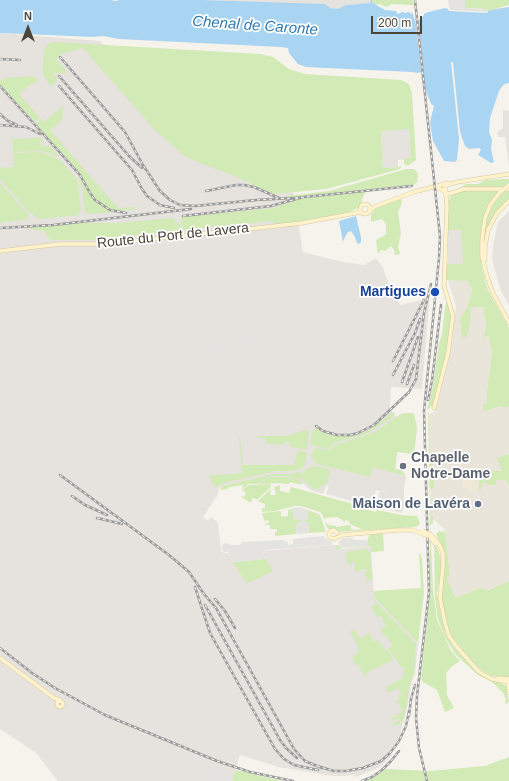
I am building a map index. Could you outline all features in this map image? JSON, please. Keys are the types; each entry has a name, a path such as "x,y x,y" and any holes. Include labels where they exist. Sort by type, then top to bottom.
{"street":[{"path":"387,201 376,206 366,214 361,210 363,204 369,206 422,189 509,174"},
{"path":"435,408 435,402 448,353 453,316 453,306 447,292 445,282 445,187 449,184"},
{"path":"446,206 454,187 449,184"},
{"path":"422,189 438,188 452,193 464,189 509,187"},
{"path":"509,187 500,192 488,210 483,229 482,247 483,262 488,281 497,302 509,323"},
{"path":"488,281 484,252 487,232 497,213 509,201"},
{"path":"369,206 370,210"},
{"name":"Route du Port de Lavera","path":"0,250 54,245 102,244 302,223 361,210"},
{"path":"337,535 414,528 431,536 441,547 443,559 439,594 446,627 454,643 483,675 500,681 508,687"},
{"path":"431,536 439,548 443,559"},
{"path":"0,658 58,702"},
{"path":"470,662 481,671 491,676 509,680"},
{"path":"500,681 509,680"},
{"path":"509,680 509,693"}],"shaded area":[{"path":"204,0 371,0 371,2 362,5 346,5 337,9 331,8 328,5"},
{"path":"448,0 465,0 465,8 487,9 487,12 450,10"},
{"path":"0,33 100,41 194,148 293,191 303,252 343,262 364,265 376,258 383,268 391,290 400,305 422,300 430,292 422,389 391,387 390,409 396,417 402,413 413,413 417,428 414,454 397,452 395,469 402,470 406,477 404,488 404,506 383,501 385,492 376,490 371,506 326,494 329,486 327,485 323,494 310,490 304,484 290,482 289,484 258,484 257,478 226,485 220,488 218,490 219,493 203,517 208,521 211,517 218,523 221,551 228,553 233,562 266,559 263,554 264,551 334,545 337,545 338,550 371,546 374,597 418,643 415,674 412,681 406,713 399,738 390,750 389,753 392,755 380,767 356,777 355,775 332,776 279,767 240,755 232,781 58,781 36,753 0,729"},
{"path":"503,110 509,111 509,167 505,137 499,137 497,134 498,131 503,128"},
{"path":"409,128 411,159 398,160 398,167 383,168 381,131"},
{"path":"32,130 40,137 16,139 12,137 12,131"},
{"path":"509,211 509,305 501,291 492,259 498,222"},
{"path":"448,230 461,230 463,265 448,264"},
{"path":"369,272 373,278 376,277 381,286 378,310 374,310 369,303 372,289 368,283"},
{"path":"448,280 469,281 472,290 467,308 483,307 486,326 485,337 488,336 492,351 485,412 500,406 507,408 509,406 509,454 505,456 502,471 476,471 482,483 496,484 496,480 506,480 509,487 509,581 487,590 478,588 455,598 447,578 450,576 444,529 431,517 429,414 434,412 449,357 456,307"},
{"path":"243,331 265,335 267,338 265,344 242,340"},
{"path":"210,343 227,345 219,356 220,358 208,356"},
{"path":"476,471 480,477 478,490 469,491 462,486 462,472"},
{"path":"329,485 334,487 334,491 373,502 371,506 327,494"},
{"path":"380,491 385,492 383,501 404,506 402,513 376,507"},
{"path":"299,507 308,510 308,520 304,521 308,522 309,533 296,534 297,522 301,520 294,519 292,508"},
{"path":"324,536 324,538 332,542 332,545 265,550 263,554 266,559 233,562 228,552 224,552 222,550 222,545 227,543 231,545 239,545 243,542 284,540 285,542 288,542 288,545 293,544 293,539"},
{"path":"343,538 367,540 368,546 340,548 339,542"},
{"path":"201,763 233,777 231,781 213,781 208,779 210,774 198,768"}],"green space":[{"path":"372,0 413,0 414,5 392,4 386,7 380,4 376,5 372,2"},
{"path":"465,0 509,0 509,5 488,11 487,9 465,8"},
{"path":"53,42 260,54 273,57 289,69 305,74 401,80 409,84 412,93 416,160 408,166 404,164 404,159 411,158 409,129 381,131 383,168 398,167 402,165 400,169 326,189 272,194 237,177 190,159 181,153 155,130 83,48 61,54 56,59 68,73 53,73 58,80 51,86 43,75 43,60 45,48 48,44"},
{"path":"33,76 37,83 32,83 19,94 40,118 35,122 0,85 0,81 5,78"},
{"path":"64,105 62,110 62,120 50,130 118,208 135,207 135,209 115,211 98,202 92,195 81,175 36,124 41,119 44,122"},
{"path":"12,137 16,139 40,137 45,142 39,140 42,147 48,145 59,157 41,151 13,152"},
{"path":"40,152 60,160 76,178 81,209 79,215 40,219 28,211 0,179 0,168 14,167 13,153"},
{"path":"406,169 414,169 418,174 417,182 413,186 287,198 286,196 329,191"},
{"path":"76,174 94,199 102,206 114,212 85,213 82,187"},
{"path":"509,179 509,183 502,189 461,187 466,184 478,184 486,180"},
{"path":"0,183 28,214 27,219 0,223"},
{"path":"464,190 499,191 489,204 485,213 482,224 480,249 482,269 488,290 509,328 509,406 507,408 500,406 484,412 483,405 487,404 487,391 492,351 488,336 484,337 486,326 483,307 470,308 471,319 468,332 466,337 462,338 460,319 467,308 472,290 468,281 446,280 447,264 463,264 461,230 447,230 448,204 450,197 455,193"},
{"path":"367,191 364,194 358,208 344,214 297,223 274,225 273,221 183,230 181,217 274,208 299,199"},
{"path":"504,191 509,191 509,200 497,211 484,246 483,236 486,220 492,206"},
{"path":"401,199 402,203 398,212 401,233 398,247 400,254 395,255 391,246 385,251 381,250 378,254 376,240 386,234 386,224 382,219 371,222 371,215 375,208"},
{"path":"174,218 175,223 180,222 181,229 179,231 97,240 50,240 44,231 27,228 73,223 117,223"},
{"path":"447,300 452,317 447,352 433,405 427,410 433,386"},
{"path":"428,411 430,454 437,457 432,466 434,469 434,488 430,489 431,515 433,516 433,523 429,526 430,518"},
{"path":"393,412 395,414 393,417 368,433 334,443 328,449 311,445 312,433 315,428 331,435 356,435 372,428"},
{"path":"401,414 414,414 417,428 414,454 397,452 395,469 402,470 405,476 373,467 370,477 317,464 311,456 316,448 329,450 333,446 375,432"},
{"path":"309,430 306,450 289,446 290,442 286,441 284,445 266,443 265,438 258,438 256,436 287,436"},
{"path":"239,436 243,465 294,465 298,450 307,453 304,467 292,471 276,471 227,482 214,487 209,476 242,473"},
{"path":"509,454 509,487 506,480 496,480 496,485 487,485 487,483 482,483 481,490 478,490 480,477 476,471 502,471 497,458"},
{"path":"315,466 329,469 330,472 327,484 324,484 315,490 302,479 303,473 306,469"},
{"path":"301,471 301,480 286,476 270,476 257,484 248,484 242,489 243,485 221,490 220,488 226,485 274,474 292,474"},
{"path":"270,477 286,477 301,481 302,485 290,482 289,484 259,484"},
{"path":"248,485 271,485 270,488 257,500 252,498 251,503 241,497 244,497 246,493 242,490"},
{"path":"280,485 280,491 289,493 291,487 368,508 369,510 375,512 377,510 401,515 417,516 420,523 415,527 338,532 334,529 328,529 325,522 336,527 349,525 351,526 351,529 354,530 362,529 352,525 349,521 345,520 345,522 343,522 343,520 337,517 325,518 324,520 320,512 301,506 262,512 262,508 265,508 265,504 258,501 271,489 270,495 276,495 274,487"},
{"path":"292,509 294,519 301,520 301,522 297,522 296,534 275,536 277,529 270,529 270,525 265,524 269,523 268,520 264,521 262,513 281,511 281,517 288,516 288,510"},
{"path":"308,510 320,515 326,532 309,533 308,522 304,522 304,520 308,520"},
{"path":"439,531 445,532 450,576 447,578 455,598 479,588 488,590 509,581 509,678 491,676 483,671 473,663 453,639 447,625 441,597 445,563 443,550 436,534"},
{"path":"383,532 384,551 371,552 371,546 337,550 337,545 339,545 341,549 367,546 370,534"},
{"path":"430,539 432,540 433,589 437,620 451,651 460,661 451,667 446,673 446,693 454,708 445,712 437,690 423,682 421,679 430,594"},
{"path":"434,542 441,559 441,572 437,593 446,635 453,646 473,668 491,680 506,686 509,702 505,704 506,699 503,693 492,682 478,675 455,654 444,635 438,619 435,598"},
{"path":"366,549 370,552 372,578 367,583 365,581 368,580 364,572 367,571 366,568 356,572 354,569 355,563 352,561 351,565 348,565 346,554 347,552"},
{"path":"420,553 422,559 424,593 418,643 374,597 374,591 421,588"},
{"path":"266,559 273,571 246,583 233,562"},
{"path":"374,600 416,644 414,673 410,683 405,713 402,722 394,726 393,724 400,720 399,718 396,720 392,719 391,717 394,717 402,712 399,703 394,702 400,699 398,696 402,694 398,688 388,693 386,687 403,678 404,669 387,649 392,646 392,644 380,629 386,626 381,616 377,617 371,607 375,605"},
{"path":"346,624 351,632 355,630 360,639 369,633 373,641 375,643 377,640 393,658 393,660 366,673 367,680 358,664 356,665 352,658 358,652 359,648"},
{"path":"509,757 509,781 365,781 386,769 430,771 485,766"},
{"path":"236,770 269,778 285,781 232,781"}],"water":[{"name":"Chenal de Caronte","path":"0,0 203,0 325,4 331,8 337,9 346,5 370,3 372,0 372,2 385,10 396,11 398,14 408,12 413,14 414,19 421,20 425,13 445,8 449,11 487,13 488,11 509,7 509,83 504,84 499,91 490,118 489,132 492,140 491,149 494,162 491,163 478,155 481,150 479,148 469,149 465,146 460,132 453,62 451,62 459,139 457,160 455,162 444,161 433,141 430,122 434,106 431,104 421,78 423,75 420,72 306,67 298,64 289,53 288,48 281,47 119,39 103,36 94,37 0,33"},
{"path":"356,216 361,242 359,244 357,243 351,231 348,232 343,242 339,221"}],"pier":[{"path":"415,17 418,17 426,95 423,87"}],"railway":[{"path":"415,0 440,236 424,411 429,592 417,696 416,718 419,748 427,781"},
{"path":"60,57 125,132 143,165 160,191 170,200 180,205 195,206 293,198"},
{"path":"0,59 20,60"},
{"path":"59,76 129,156 142,168"},
{"path":"0,86 80,175 95,200 110,210 126,213"},
{"path":"59,86 132,170 147,196 160,205 174,208"},
{"path":"0,114 8,121 17,125"},
{"path":"0,125 26,127 40,134"},
{"path":"206,191 236,185 244,185 254,187 279,198"},
{"path":"295,198 412,186"},
{"path":"183,216 271,206 300,198"},
{"path":"0,228 53,225 191,209"},
{"path":"316,426 323,431 337,435 350,435 358,433 374,425 409,392 416,379 424,313 431,284"},
{"path":"393,361 424,300"},
{"path":"428,400 432,381 441,305"},
{"path":"393,375 415,333 420,319"},
{"path":"402,382 418,337"},
{"path":"407,384 414,365"},
{"path":"60,475 169,555 189,572 204,594 216,608 294,749 305,761 322,768"},
{"path":"72,496 85,505 107,515"},
{"path":"97,518 122,524"},
{"path":"195,587 210,633 275,749 284,759 294,765 318,770"},
{"path":"215,599 225,611 235,628"},
{"path":"205,605 280,740 297,758"},
{"path":"0,648 32,673 55,688 105,715 217,761 250,772 293,781"},
{"path":"409,716 411,699 415,685"},
{"path":"317,766 334,771 346,771 363,768 381,761 390,753 399,741 406,726 409,711"},
{"path":"362,781 372,777 382,770 399,751"}],"place":[{"name":"Martigues","path":"435,292"},
{"name":"Chapelle Notre-Dame","path":"403,466"},
{"name":"Maison de Lavéra","path":"478,504"}]}
